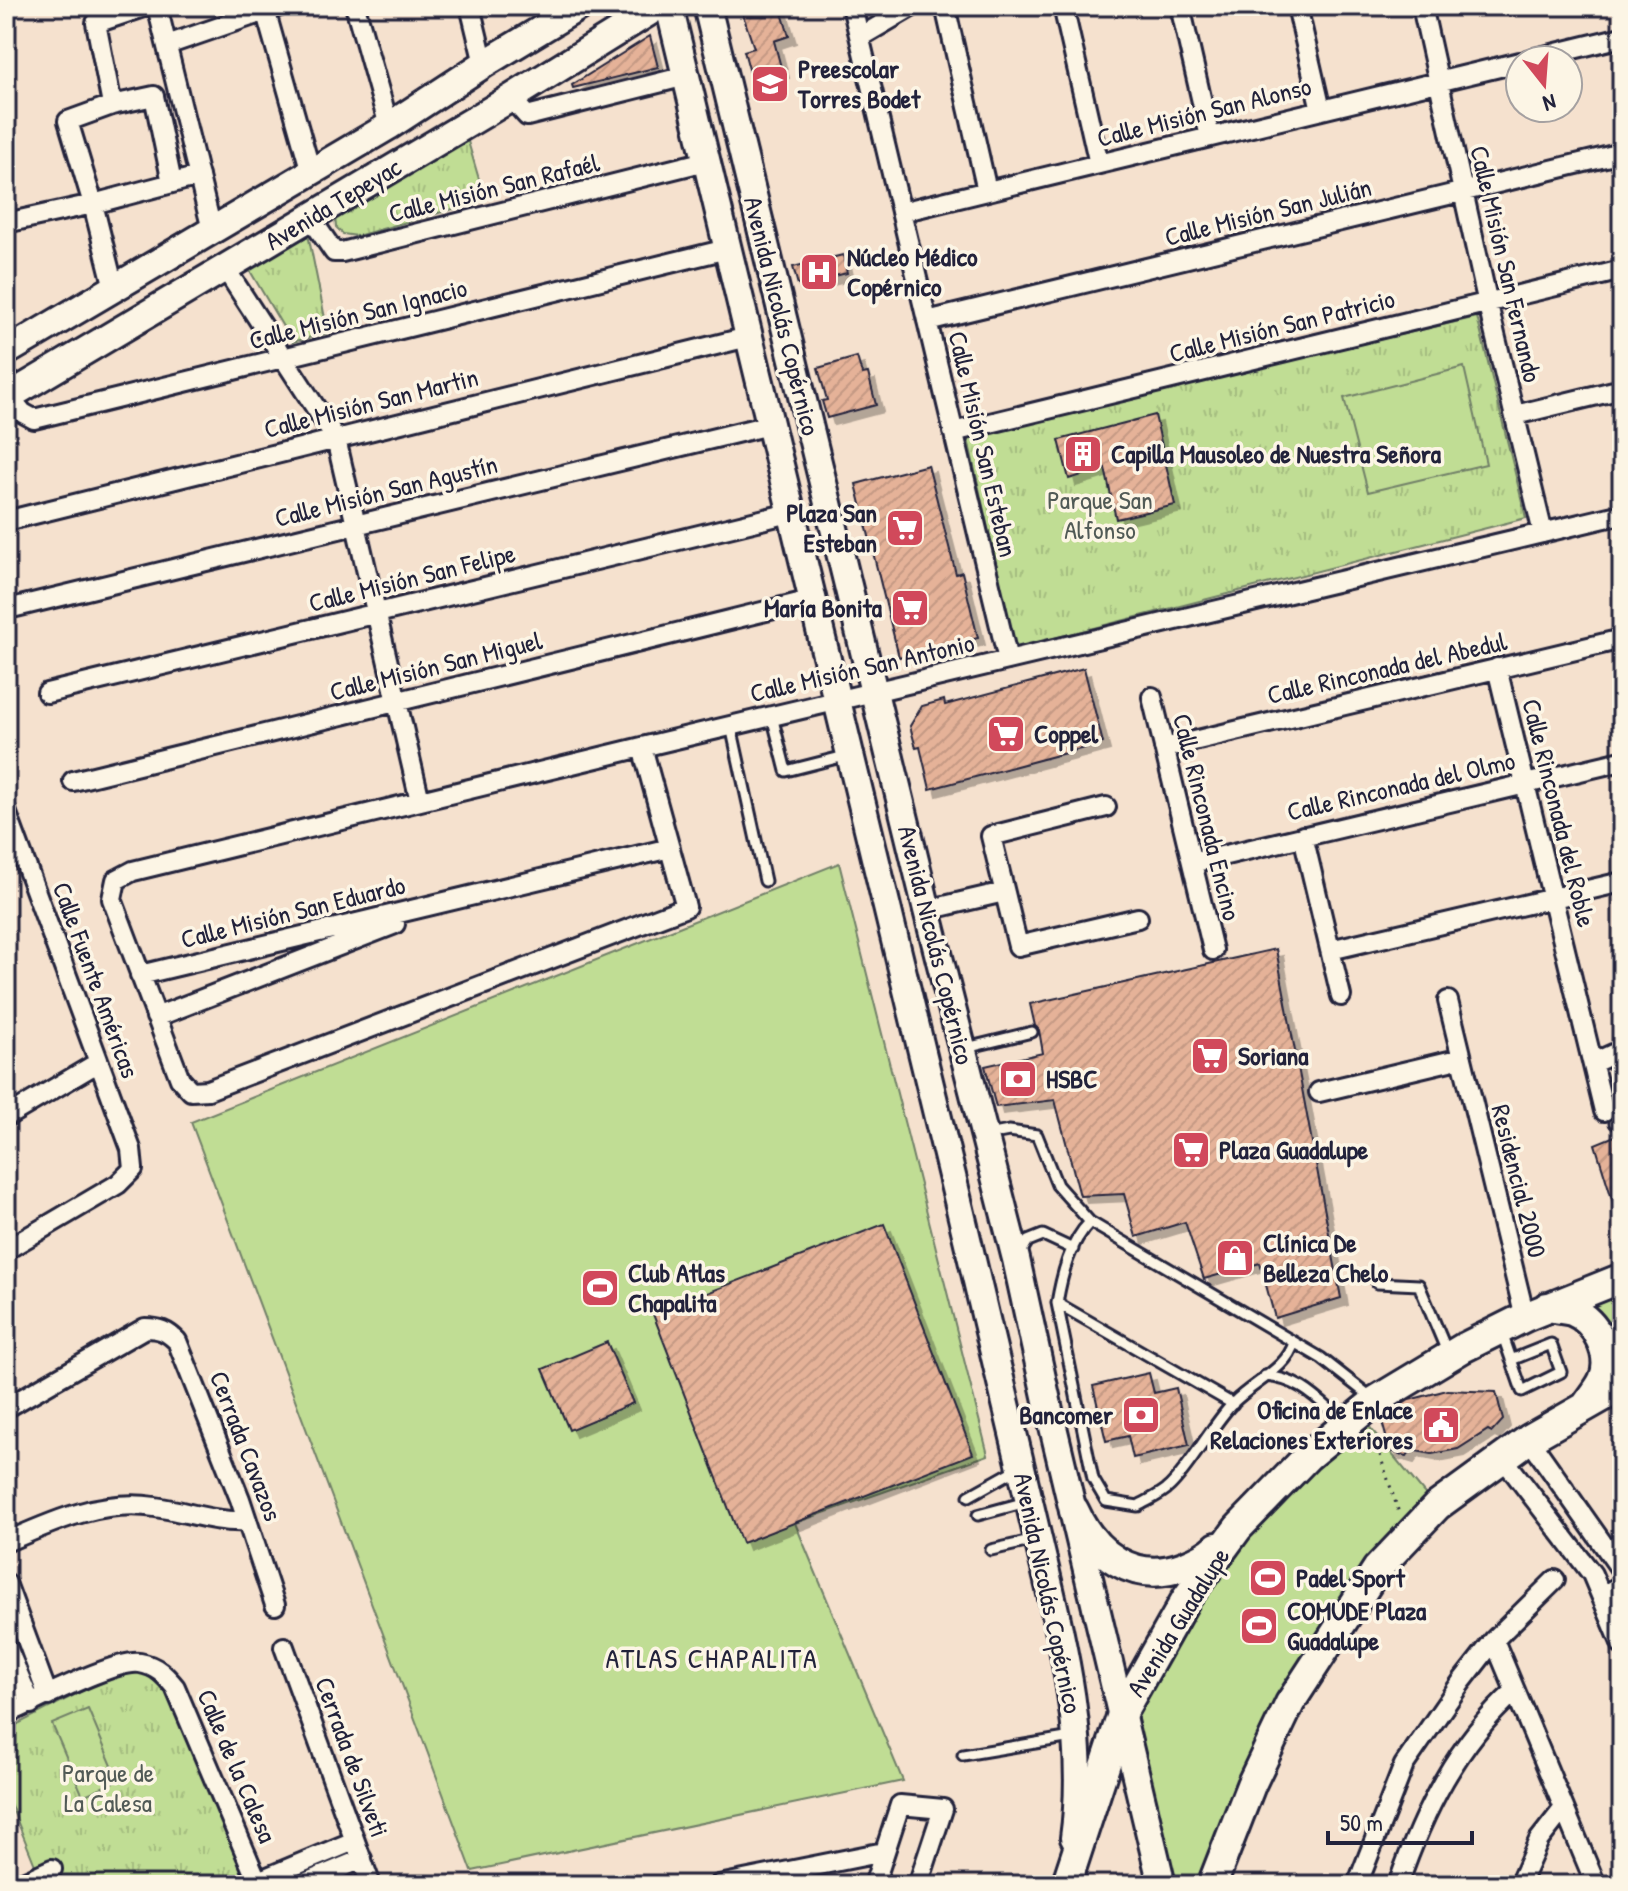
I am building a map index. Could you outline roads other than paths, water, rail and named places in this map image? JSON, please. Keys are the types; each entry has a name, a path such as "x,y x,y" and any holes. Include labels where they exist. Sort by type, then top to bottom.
{"main road":[{"name":"Avenida Guadalupe","path":"1068,1882 1123,1711 1186,1599 1238,1528 1308,1456 1375,1401 1449,1357 1524,1318 1622,1278"},
{"path":"1524,1318 1573,1312 1589,1323 1601,1339 1606,1356 1604,1378 1585,1407"},
{"path":"1212,1885 1251,1785 1299,1684 1377,1569 1437,1506 1529,1439 1622,1386"},
{"path":"1074,1510 1087,1534 1104,1553 1129,1568 1146,1572 1165,1571 1198,1561 1238,1528"}],"street":[{"path":"112,105 96,23 147,6"},
{"path":"157,6 212,230"},
{"path":"355,6 380,131 385,173"},
{"path":"470,6 484,64"},
{"name":"Avenida Tepeyac","path":"6,352 380,131 580,6"},
{"name":"Avenida Tepeyac","path":"8,397 511,98 659,6"},
{"name":"Avenida Nicolás Copérnico","path":"669,6 1006,1399 1073,1700 1077,1819 1068,1882"},
{"name":"Avenida Nicolás Copérnico","path":"707,6 927,910 1016,1259 1162,1885"},
{"name":"Calle Misión San Esteban","path":"852,6 1008,660"},
{"path":"860,37 913,6"},
{"path":"945,6 987,191"},
{"path":"1063,6 1099,164"},
{"path":"1180,6 1210,137"},
{"path":"1297,6 1321,110"},
{"name":"Calle Misión San Fernando","path":"1422,6 1543,533"},
{"path":"167,45 270,8 311,172"},
{"path":"1584,46 1622,37"},
{"name":"Calle Misión San Alonso","path":"901,212 1504,66"},
{"path":"511,98 527,116 686,76"},
{"path":"114,288 68,121 112,105 178,90"},
{"path":"154,96 172,183"},
{"name":"Calle Misión San Julián","path":"927,321 1622,153"},
{"name":"Calle Misión San Rafaél","path":"310,217 328,246 334,252 342,252 706,161"},
{"path":"15,221 199,176"},
{"name":"Calle Misión San Ignacio","path":"8,397 23,413 34,419 727,249"},
{"path":"225,268 336,439 420,801"},
{"name":"Calle Misión San Patricio","path":"953,432 1622,270"},
{"path":"78,309 98,343"},
{"name":"Calle Misión San Martin","path":"6,521 748,337"},
{"path":"1515,415 1622,389"},
{"name":"Calle Misión San Agustín","path":"16,607 769,425"},
{"name":"Calle Misión San Felipe","path":"47,693 790,513"},
{"name":"Calle Misión San Antonio","path":"140,975 112,899 116,880 133,871 1622,514"},
{"name":"Calle Misión San Miguel","path":"73,781 811,600"},
{"name":"Calle Rinconada del Abedul","path":"1164,748 1622,639"},
{"name":"Calle Rinconada del Roble","path":"1497,668 1593,1063 1614,1118"},
{"name":"Calle Rinconada Encino","path":"1152,697 1213,950"},
{"path":"140,975 180,1079 191,1091 208,1090 686,907 642,747"},
{"name":"Calle Rinconada del Olmo","path":"1192,863 1622,761"},
{"path":"1106,807 991,836 1018,946 1138,918"},
{"name":"Calle Fuente Américas","path":"6,811 131,1149 133,1169 118,1184 6,1250"},
{"path":"1303,836 1341,996"},
{"name":"Calle Misión San Eduardo","path":"140,975 670,848"},
{"path":"1330,950 1622,882"},
{"path":"927,910 1004,892"},
{"name":"Calle Misión San Eduardo","path":"156,1017 457,899"},
{"name":"Residencial 2000","path":"1448,1001 1524,1318"},
{"path":"1593,1063 1622,1050"},
{"path":"1319,1092 1462,1058"},
{"path":"6,1117 99,1062"},
{"name":"Cerrada Cavazos","path":"6,1408 145,1328 169,1332 177,1341 240,1499 275,1605"},
{"path":"1006,1399 1030,1417 1041,1417 1049,1410"},
{"path":"1529,1439 1614,1546 1622,1571"},
{"path":"1503,1458 1599,1584 1622,1645"},
{"path":"6,1542 79,1511 120,1506 151,1506 218,1522 246,1521"},
{"path":"1584,1562 1614,1546"},
{"path":"1357,1885 1404,1765 1494,1640 1555,1580"},
{"path":"6,1583 40,1700"},
{"path":"1602,1596 1622,1585"},
{"path":"1494,1640 1596,1885"},
{"path":"6,1645 40,1700"},
{"name":"Cerrada de Silveti","path":"284,1647 371,1885"},
{"name":"Calle de la Calesa","path":"40,1700 117,1666 138,1662 161,1670 175,1687 258,1883"},
{"path":"1398,1885 1413,1841 1438,1789 1491,1712 1515,1691"},
{"path":"6,1714 40,1700"},
{"path":"874,1885 900,1805 943,1809 918,1885"},
{"path":"1519,1885 1539,1840 1564,1808"},
{"path":"258,1883 354,1841"},
{"path":"719,1885 761,1881 884,1852"},
{"path":"300,1885 362,1859"},
{"path":"17,1885 52,1869"}],"lane":[{"path":"772,716 786,771 849,756"},
{"path":"731,726 765,881"},
{"path":"962,1049 1032,1032"},
{"path":"984,1136 1009,1131 1037,1135 1057,1185 1090,1222 1321,1358 1375,1401"},
{"path":"1090,1222 1079,1233 1062,1275 1057,1303 1093,1479 1106,1501 1138,1506 1168,1488 1233,1404 1284,1364 1291,1355 1294,1342"},
{"path":"1016,1259 1028,1241 1043,1235 1073,1249"},
{"path":"1377,1283 1419,1285 1449,1357"},
{"path":"1057,1303 1233,1404"},
{"path":"1511,1360 1551,1344 1561,1372 1522,1391 1511,1360 1524,1318"},
{"path":"1265,1376 1283,1377 1303,1386 1346,1424"},
{"path":"969,1496 1021,1466"},
{"path":"978,1515 1029,1501"},
{"path":"991,1550 1038,1539"},
{"path":"963,1755 1076,1736"}],"place":[{"name":"Preescolar Torres Bodet","path":"770,84"},
{"name":"Núcleo Médico Copérnico","path":"819,272"},
{"name":"Capilla Mausoleo de Nuestra Señora","path":"1083,454"},
{"name":"Plaza San Esteban","path":"905,528"},
{"name":"María Bonita","path":"910,608"},
{"name":"Coppel","path":"1006,734"},
{"name":"Soriana","path":"1210,1056"},
{"name":"HSBC","path":"1018,1079"},
{"name":"Plaza Guadalupe","path":"1191,1150"},
{"name":"Clínica De Belleza Chelo","path":"1235,1258"},
{"name":"Club Atlas Chapalita","path":"600,1288"},
{"name":"Bancomer","path":"1141,1415"},
{"name":"Oficina de Enlace Relaciones Exteriores","path":"1441,1425"},
{"name":"Padel Sport","path":"1268,1578"},
{"name":"COMUDE Plaza Guadalupe","path":"1259,1626"}],"district":[{"name":"ATLAS CHAPALITA","path":"712,1658"}],"park label":[{"name":"Parque San Alfonso","path":"1100,515"},
{"name":"Parque de La Calesa","path":"108,1788"}]}
